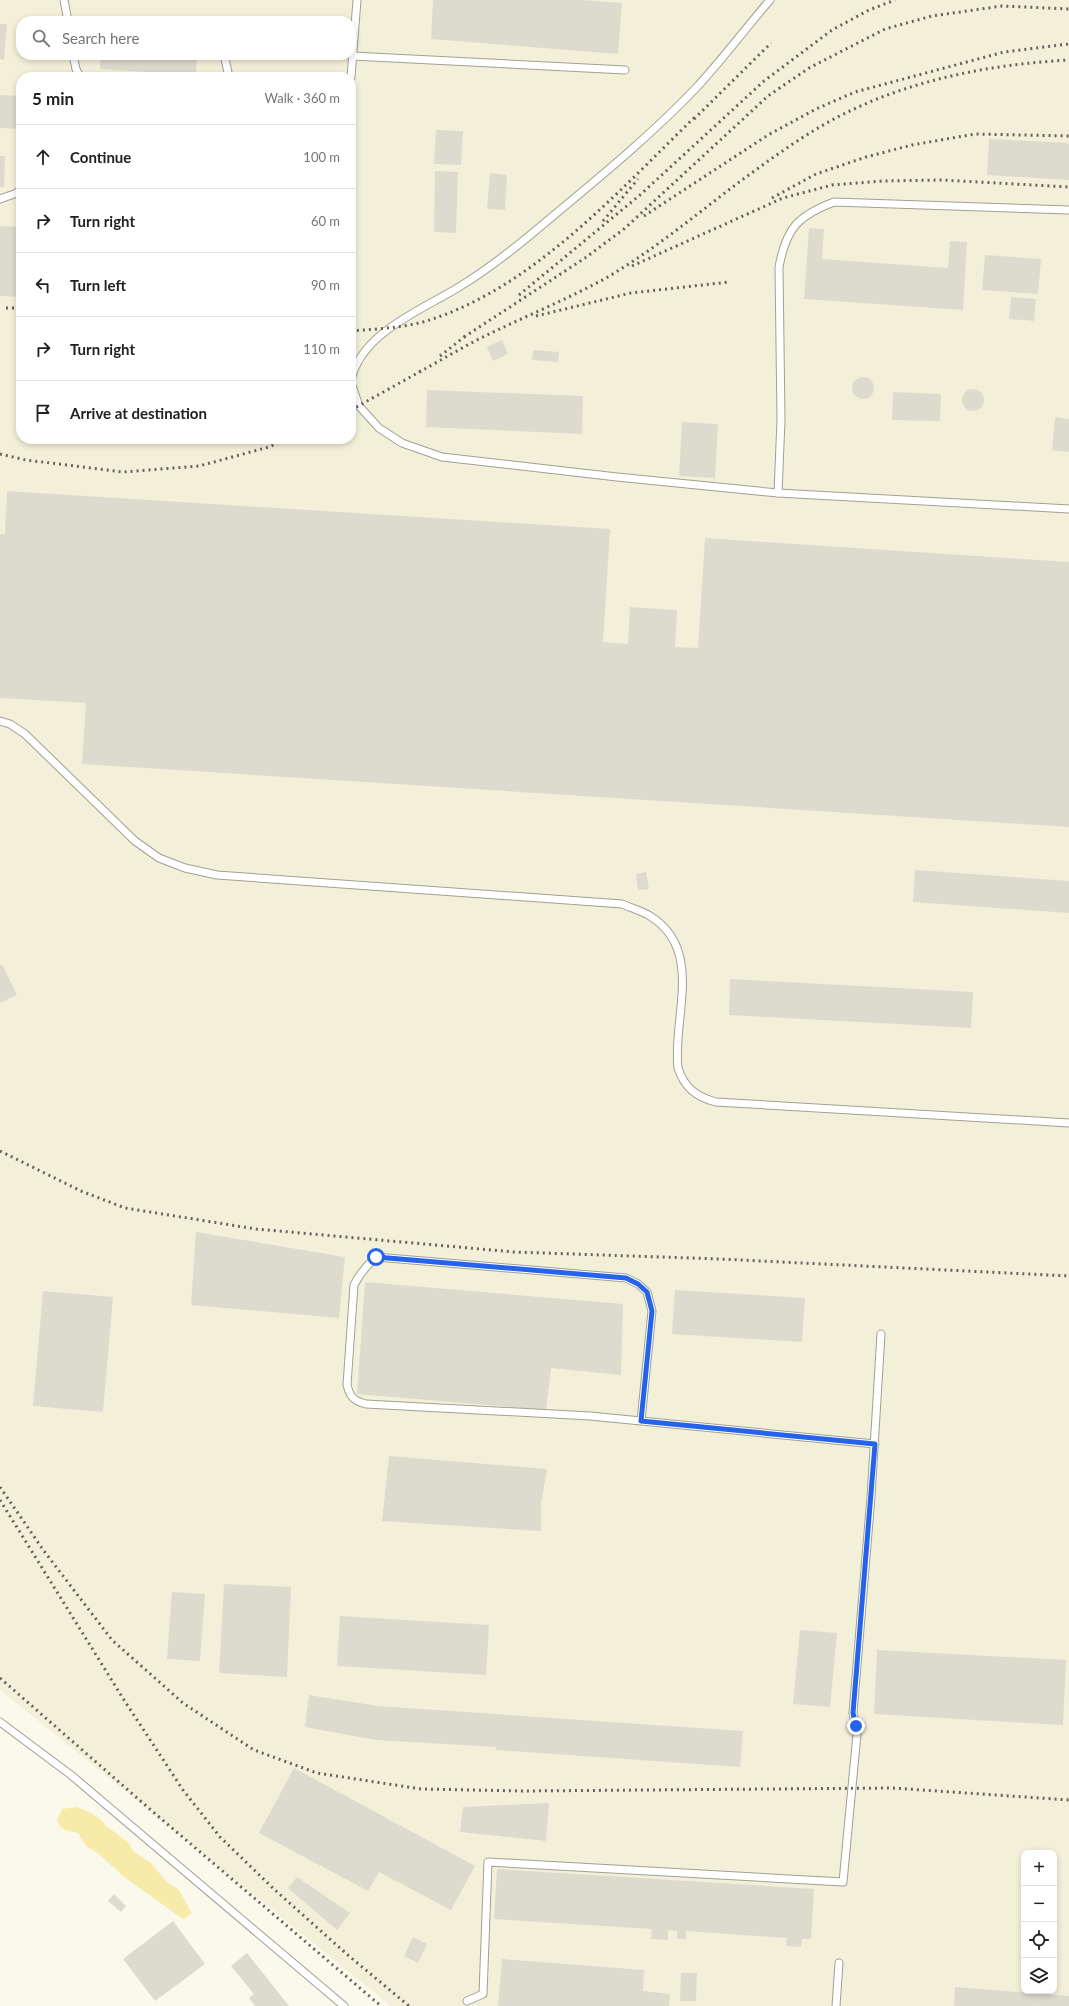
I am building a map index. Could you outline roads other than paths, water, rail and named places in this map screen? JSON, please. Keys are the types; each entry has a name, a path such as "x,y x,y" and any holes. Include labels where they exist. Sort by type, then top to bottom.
{"lane":[{"path":"64,0 67,16"},
{"path":"356,16 357,0"},
{"path":"356,364 362,353 389,328 459,287 502,259 597,179 666,118 697,87 770,0"},
{"path":"356,56 624,70"},
{"path":"74,60 78,72"},
{"path":"225,60 227,72"},
{"path":"350,72 352,60"},
{"path":"0,199 16,193"},
{"path":"778,493 781,420 779,267 783,246 792,230 801,219 814,209 834,202 1069,210"},
{"path":"356,397 359,406 379,428 402,443 442,457 617,477 778,493 1069,509"},
{"path":"0,721 10,724 25,734 135,841 159,858 185,868 217,875 622,904 649,915 664,928 672,938 679,954 683,974 678,1068 689,1089 705,1099 716,1102 1069,1123"},
{"path":"641,1421 652,1311 647,1292 638,1284 626,1278 376,1257 365,1266 359,1274 354,1285 347,1385 349,1395 356,1401 366,1404 582,1416 875,1444"},
{"path":"467,2001 483,1994 488,1862 843,1882 858,1734 853,1713 875,1444 881,1334"},
{"path":"0,1722 71,1774 344,2006"},
{"path":"836,2006 839,1963"}],"railway":[{"path":"519,295 640,195 764,81 832,30 869,10 895,0"},
{"path":"464,337 585,258 624,229 768,96 809,68 885,29 932,16 1002,6 1069,9"},
{"path":"694,119 771,43"},
{"path":"644,216 768,135 816,109 855,92 1004,52 1069,44"},
{"path":"419,372 478,339 606,278 642,255 784,150 824,124 852,110 904,89 958,74 1013,65 1069,60"},
{"path":"356,331 396,327 423,322 463,307 501,287 537,262 571,235 636,175 697,115"},
{"path":"772,198 816,174 866,157 912,145 975,134 1069,136"},
{"path":"603,221 638,179"},
{"path":"632,266 783,198 832,185 882,181 942,180 1069,187"},
{"path":"536,316 631,293 729,282"},
{"path":"6,308 16,308"},
{"path":"440,356 468,334"},
{"path":"356,407 423,370"},
{"path":"0,454 26,460 123,472 199,466 275,444"},
{"path":"0,1151 81,1191 125,1208 256,1229 514,1252 720,1259 1069,1276"},
{"path":"0,1487 44,1551 112,1640 183,1703 254,1750 317,1773 421,1789 523,1791 893,1788 1069,1800"},
{"path":"0,1500 124,1700 183,1790 220,1837 276,1891 349,1956 409,2006"},
{"path":"0,1678 152,1811 381,2006"}]}
